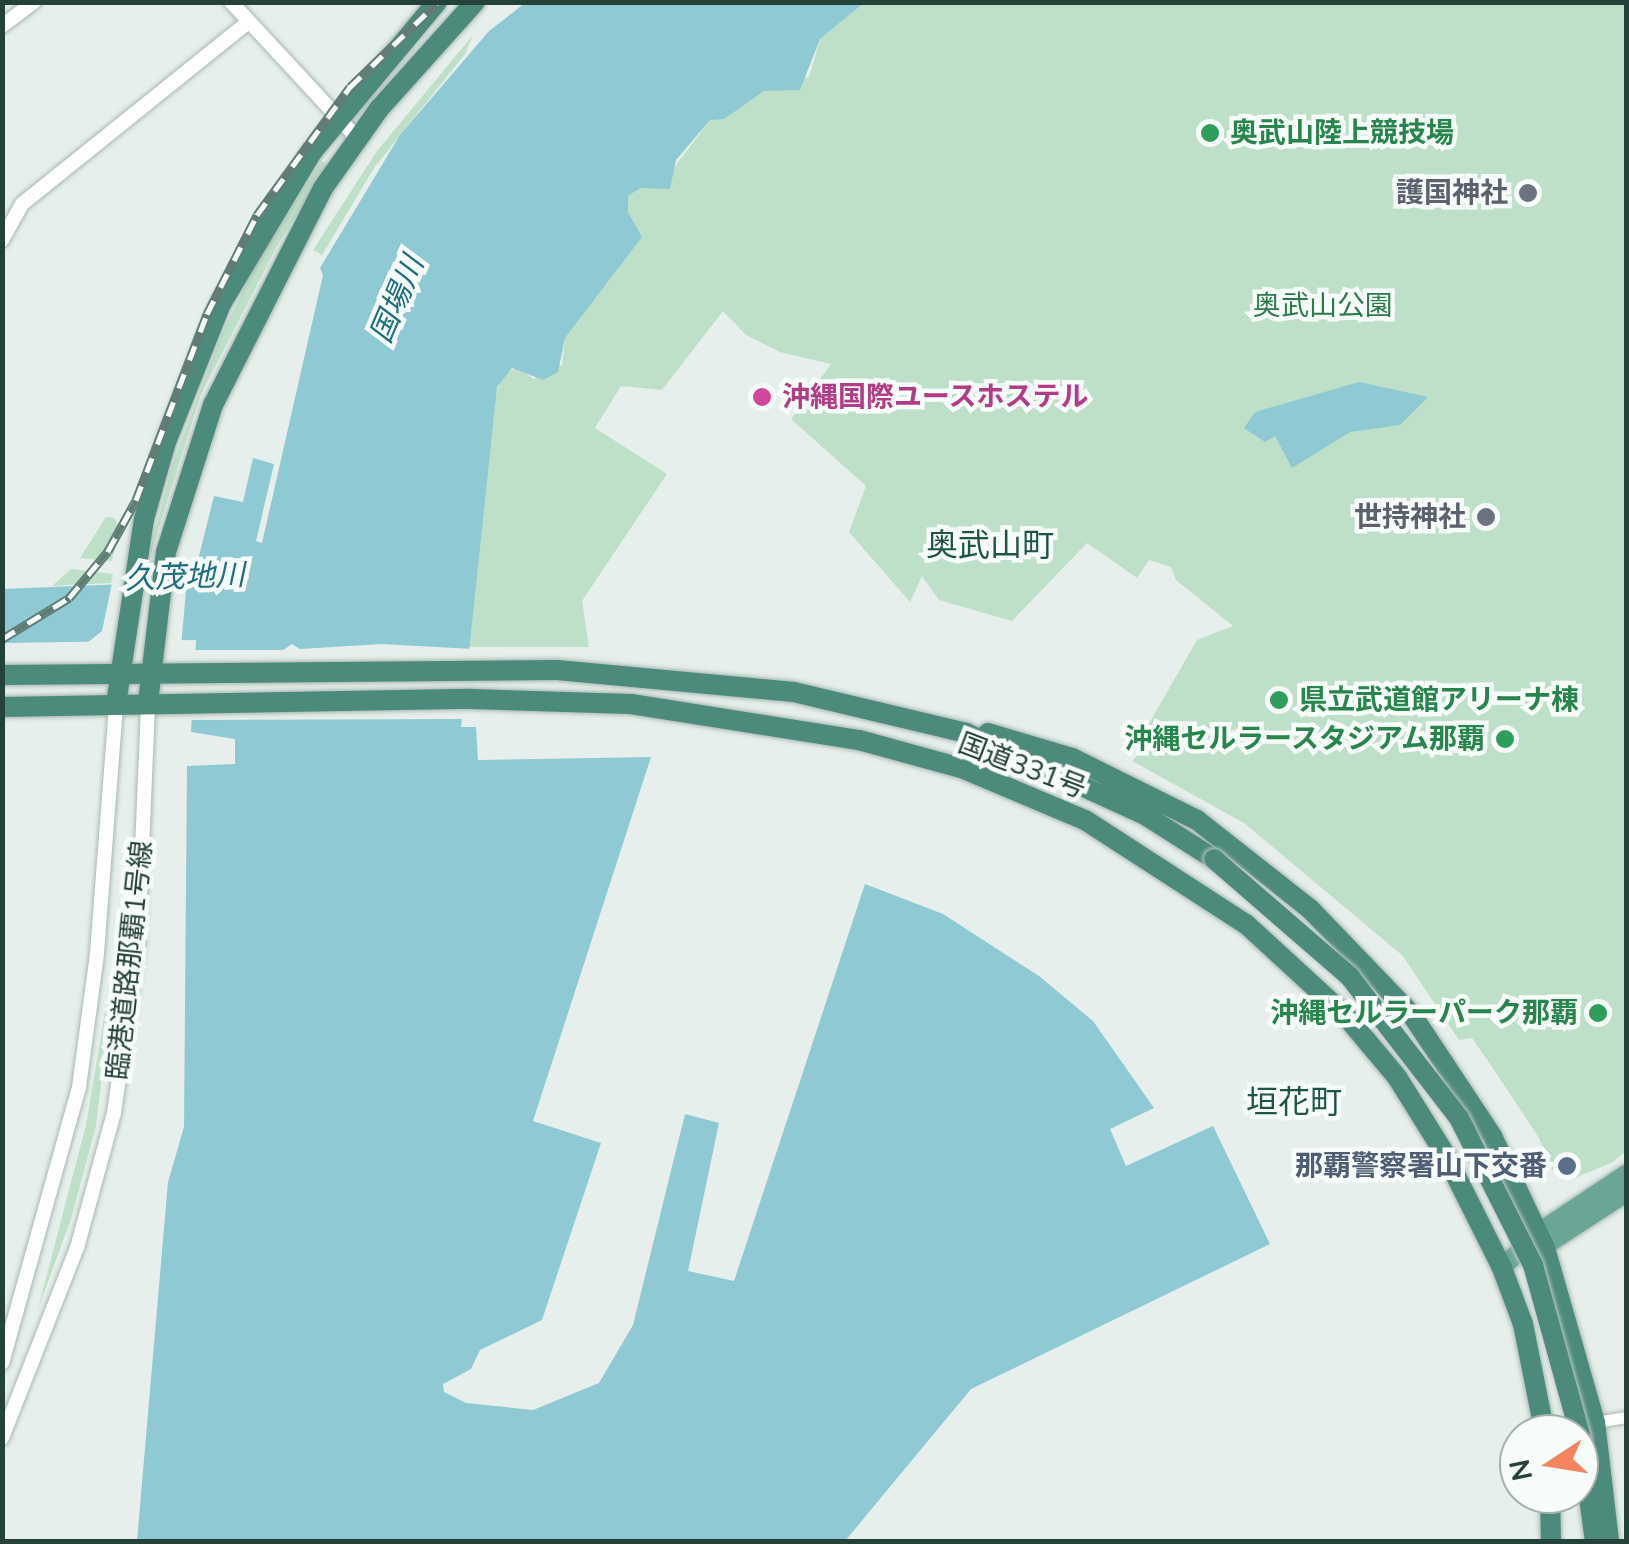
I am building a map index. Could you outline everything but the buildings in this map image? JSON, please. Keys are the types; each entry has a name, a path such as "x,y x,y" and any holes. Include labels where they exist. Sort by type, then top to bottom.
{"highway":[{"path":"116,704 130,582 166,442 221,304 272,211 335,121 437,2"},
{"path":"148,702 150,647 160,580 182,490 214,405 305,216 358,139 474,2"},
{"name":"国道331号","path":"2,675 473,669 794,692 966,733 1145,815 1214,859 1350,977 1460,1118 1533,1264 1574,1414"},
{"name":"国道331号","path":"2,708 191,700 472,698 632,704 789,725 964,770 1085,820 1246,924 1345,1015 1397,1078 1445,1154 1502,1268 1529,1349 1541,1414"},
{"name":"国道331号","path":"966,733 1003,734 1140,790 1198,820 1310,908 1380,978 1434,1047 1492,1136 1542,1240 1593,1414"},
{"name":"国道331号","path":"1599,1456 1609,1542"},
{"path":"1550,1514 1551,1542"},
{"path":"1581,1514 1582,1542"},
{"name":"国道331号","path":"1591,1514 1595,1542"}],"main road":[{"path":"1502,1268 1626,1174"},
{"path":"1542,1240 1626,1193"}],"street":[{"path":"2,26 34,2"},
{"path":"231,2 335,121 358,139"},
{"path":"2,240 22,204 248,22"},
{"name":"臨港道路那覇1号線","path":"2,1438 77,1248 114,1112 138,944 148,702"},
{"name":"臨港道路那覇1号線","path":"3,1357 56,1186 89,1029 116,704"},
{"path":"1599,1421 1626,1417"}],"green space":[{"name":"奥武山公園","path":"864,3 1626,3 1626,1151 1613,1162 1577,1177 1552,1170 1539,1138 1472,1038 1459,1040 1403,956 1244,823 1132,761 1154,736 1148,725 1197,640 1233,626 1176,580 1171,567 1149,560 1137,578 1087,543 1012,621 939,600 922,576 910,602 849,532 866,486 791,419 831,364 780,352 746,335 723,311 662,390 621,386 595,428 667,474 582,601 589,647 468,647 494,397 504,373 518,368 534,379 562,365 565,338 641,237 628,212 628,196 672,170 710,120 758,93 809,77 820,39"},
{"path":"473,35 465,54 374,168 322,255 313,250 377,151"},
{"path":"321,161 328,165 277,246 201,394 143,578 173,463 222,334 255,266"},
{"path":"106,517 115,518 119,529 112,561 80,558"},
{"path":"71,569 113,574 111,583 52,586"},
{"path":"123,906 96,1126 71,1219 38,1309 86,1125"}],"water":[{"name":"国場川","path":"525,3 864,3 820,39 800,90 764,91 724,119 710,120 676,160 670,189 641,188 628,196 628,212 642,237 565,338 558,372 543,380 512,368 497,387 461,727 476,727 478,760 651,757 533,1121 601,1143 542,1320 480,1350 471,1369 443,1384 444,1392 466,1403 533,1410 599,1383 633,1325 685,1114 719,1123 688,1271 734,1281 865,884 943,914 1039,976 1093,1021 1154,1108 1110,1129 1126,1166 1213,1126 1270,1244 971,1389 845,1541 137,1541 168,1182 184,1127 187,766 235,764 235,739 191,732 196,640 3,643 2,589 249,579 248,573 194,576 214,496 243,502 253,458 274,464 256,541 262,543 323,275 320,268 400,135 489,31"},
{"path":"1359,382 1428,397 1400,425 1350,432 1292,468 1275,436 1265,442 1244,428 1255,412"}],"pier":[{"path":"187,579 181,647 82,647 102,631 112,583"},
{"path":"292,644 300,649 381,644 473,649 467,719 189,720 193,650 283,650"}],"railway":[{"path":"2,639 69,598 108,551 136,500 207,314 257,215 350,87 438,2"}],"place":[{"name":"奥武山陸上競技場","path":"1210,133"},
{"name":"護国神社","path":"1528,193"},
{"name":"沖縄国際ユースホステル","path":"762,397"},
{"name":"世持神社","path":"1486,517"},
{"name":"県立武道館アリーナ棟","path":"1279,700"},
{"name":"沖縄セルラースタジアム那覇","path":"1505,739"},
{"name":"沖縄セルラーパーク那覇","path":"1598,1013"},
{"name":"那覇警察署山下交番","path":"1567,1166"}],"district":[{"name":"奥武山町","path":"990,546"},
{"name":"垣花町","path":"1294,1103"}],"water label":[{"name":"久茂地川","path":"185,578"}]}
